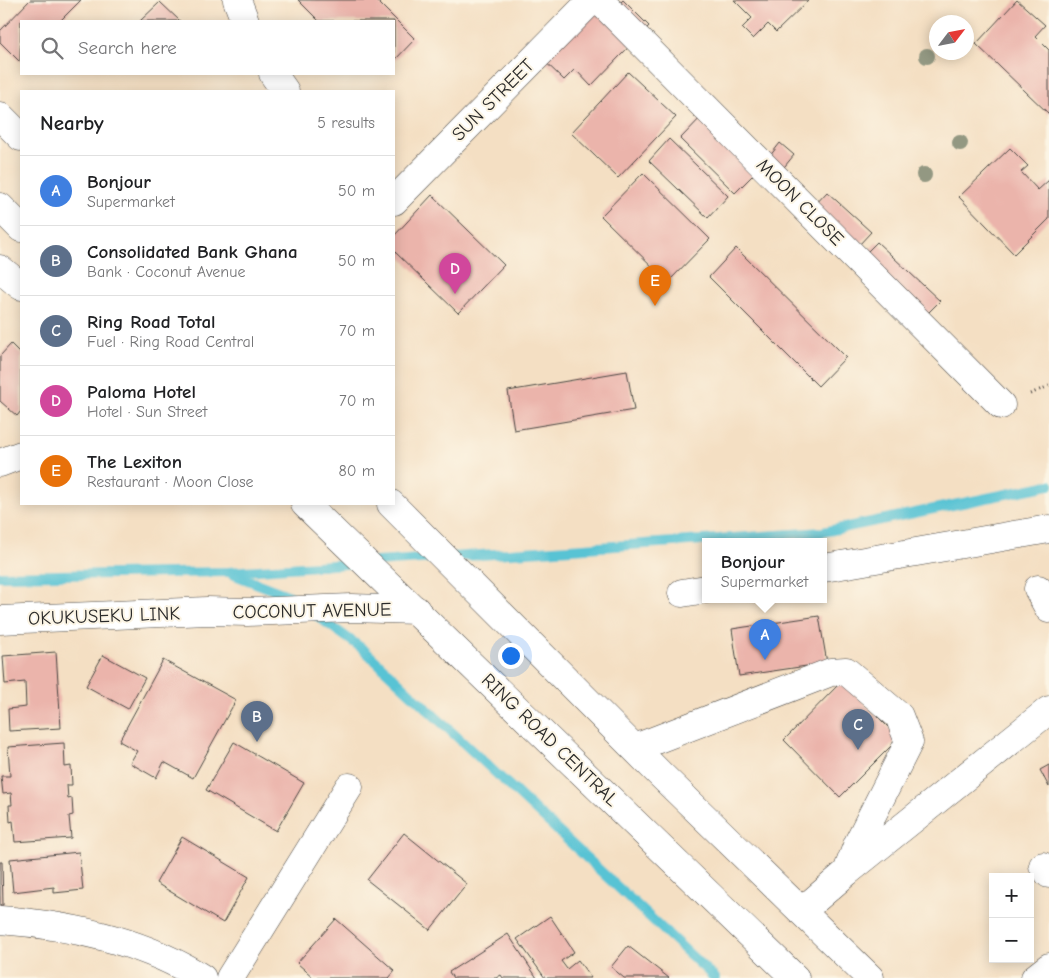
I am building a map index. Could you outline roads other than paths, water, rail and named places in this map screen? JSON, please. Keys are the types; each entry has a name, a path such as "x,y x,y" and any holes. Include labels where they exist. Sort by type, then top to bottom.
{"street":[{"path":"236,0 245,20"},
{"name":"SUN STREET","path":"395,199 592,0"},
{"name":"MOON CLOSE","path":"599,0 1001,405"},
{"path":"274,75 284,90"},
{"path":"0,116 20,136"},
{"path":"0,207 20,227"},
{"path":"0,269 20,285"},
{"path":"0,463 20,455"},
{"name":"RING ROAD CENTRAL","path":"306,505 795,978"},
{"path":"396,508 635,748 870,978"},
{"path":"827,567 1049,529"},
{"name":"COCONUT AVENUE","path":"208,612 351,608 416,610"},
{"name":"OKUKUSEKU LINK","path":"0,620 208,612"},
{"path":"635,748 830,672 846,671 899,716 910,742 858,843 847,872"},
{"path":"802,911 847,872 1049,710"},
{"path":"230,978 349,787"},
{"path":"0,920 38,923 123,942 187,968 202,978"},
{"path":"1035,978 1049,967"}],"waterway":[{"path":"734,538 823,532 1049,485"},
{"path":"0,576 228,572 702,540"},
{"path":"232,574 290,596 301,604"},
{"path":"317,616 363,649 715,978"}],"place":[{"name":"Paloma Hotel","path":"455,294"},
{"name":"The Lexiton","path":"655,306"},
{"name":"Bonjour","path":"765,660"},
{"name":"Consolidated Bank Ghana","path":"257,742"},
{"name":"Ring Road Total","path":"858,750"}]}
